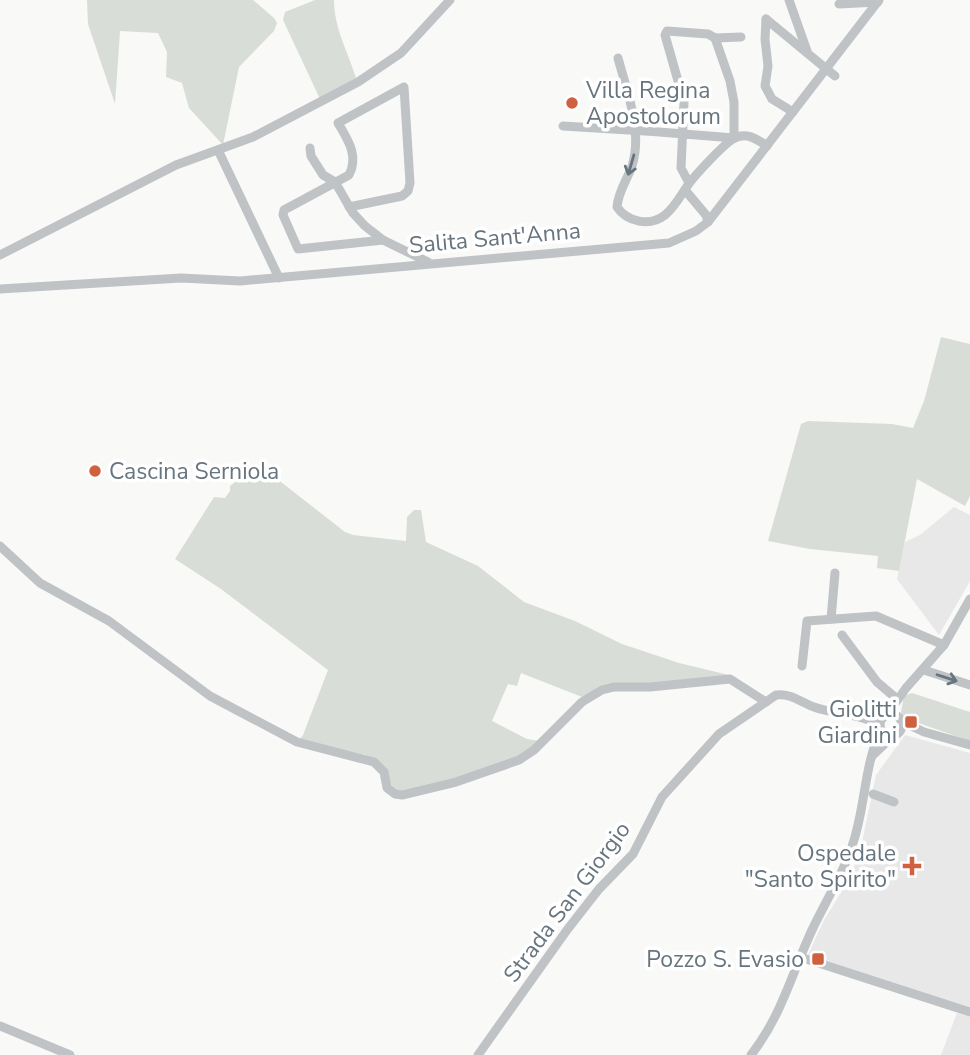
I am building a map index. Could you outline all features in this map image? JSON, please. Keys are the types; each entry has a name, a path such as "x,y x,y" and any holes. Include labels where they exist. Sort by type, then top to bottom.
{"street":[{"path":"0,255 176,165 253,137 381,68 413,41 450,0"},
{"path":"789,0 807,51"},
{"path":"839,4 878,1"},
{"name":"Salita Sant'Anna","path":"0,289 181,278 226,282 668,243 696,231 708,222 878,1"},
{"path":"793,112 772,99 765,86 768,66 766,19 835,76"},
{"path":"708,222 687,186 681,168 684,102 664,35 667,31 741,37"},
{"path":"618,58 636,130 633,164 617,198 617,207 629,219 643,222 655,220 665,215 687,186 734,138 734,102 730,82 711,36"},
{"path":"349,207 402,196 408,191 410,183 404,87 338,122 353,152 354,161 349,175 284,210 283,215 299,249 383,240"},
{"path":"563,126 734,138 751,136 767,146"},
{"path":"310,148 311,156 323,176 335,182 349,207 383,240 429,263"},
{"path":"218,150 279,278"},
{"path":"0,546 40,583 109,621 210,696 297,742 374,762 384,772 387,788 395,794 448,785 519,760 534,750 582,702 602,690 614,687 650,687 730,679 766,702 776,695 788,694 813,707 862,718 880,727 885,734 924,732"},
{"path":"831,620 835,573"},
{"path":"751,1055 777,1017 800,957 848,858 860,816 869,760 880,727 897,699 944,645 970,599"},
{"path":"960,615 970,620"},
{"path":"802,666 807,621 876,617 944,645"},
{"path":"842,635 877,682 897,699 900,719 896,734 869,760"},
{"path":"924,670 970,685"},
{"name":"Strada San Giorgio","path":"478,1055 567,930 599,889 633,854 662,797 707,746 766,702"},
{"path":"862,718 886,716 900,719 924,732 970,745"},
{"path":"873,794 894,802"},
{"path":"800,957 970,1012"},
{"path":"0,1026 70,1055"}],"shaded area":[{"path":"87,0 253,0 274,18 277,23 274,31 239,67 223,145 189,108 182,83 166,77 167,52 158,33 120,31 115,104 88,24"},
{"path":"315,0 334,0 339,30 356,78 320,99 283,20 285,12"},
{"path":"941,337 970,344 970,496 965,506 917,479 899,571 877,568 878,556 810,549 768,541 801,424 808,421 892,424 913,428 924,401"},
{"path":"258,464 345,532 406,541 407,517 414,510 421,510 426,542 478,566 524,602 575,621 622,644 679,663 733,676 650,685 582,697 521,673 517,686 508,684 492,721 527,739 541,741 517,758 454,780 402,792 391,789 382,765 365,755 299,740 328,670 221,589 175,559 214,497 225,498 230,486"},
{"path":"954,507 970,515 970,581 939,635 897,579 905,542 920,535"},
{"path":"912,693 970,712 970,741 904,718 901,712 904,696"},
{"name":"Ospedale \"Santo Spirito\"","path":"905,735 970,753 970,1007 808,955 823,922 849,879 860,852 876,775"},
{"path":"957,1013 970,1017 970,1055 941,1055"}],"place":[{"name":"Villa Regina Apostolorum","path":"572,103"},
{"name":"Cascina Serniola","path":"95,471"},
{"name":"Giolitti Giardini","path":"911,722"},
{"name":"Ospedale \"Santo Spirito\"","path":"912,866"},
{"name":"Pozzo S. Evasio","path":"818,959"}]}
